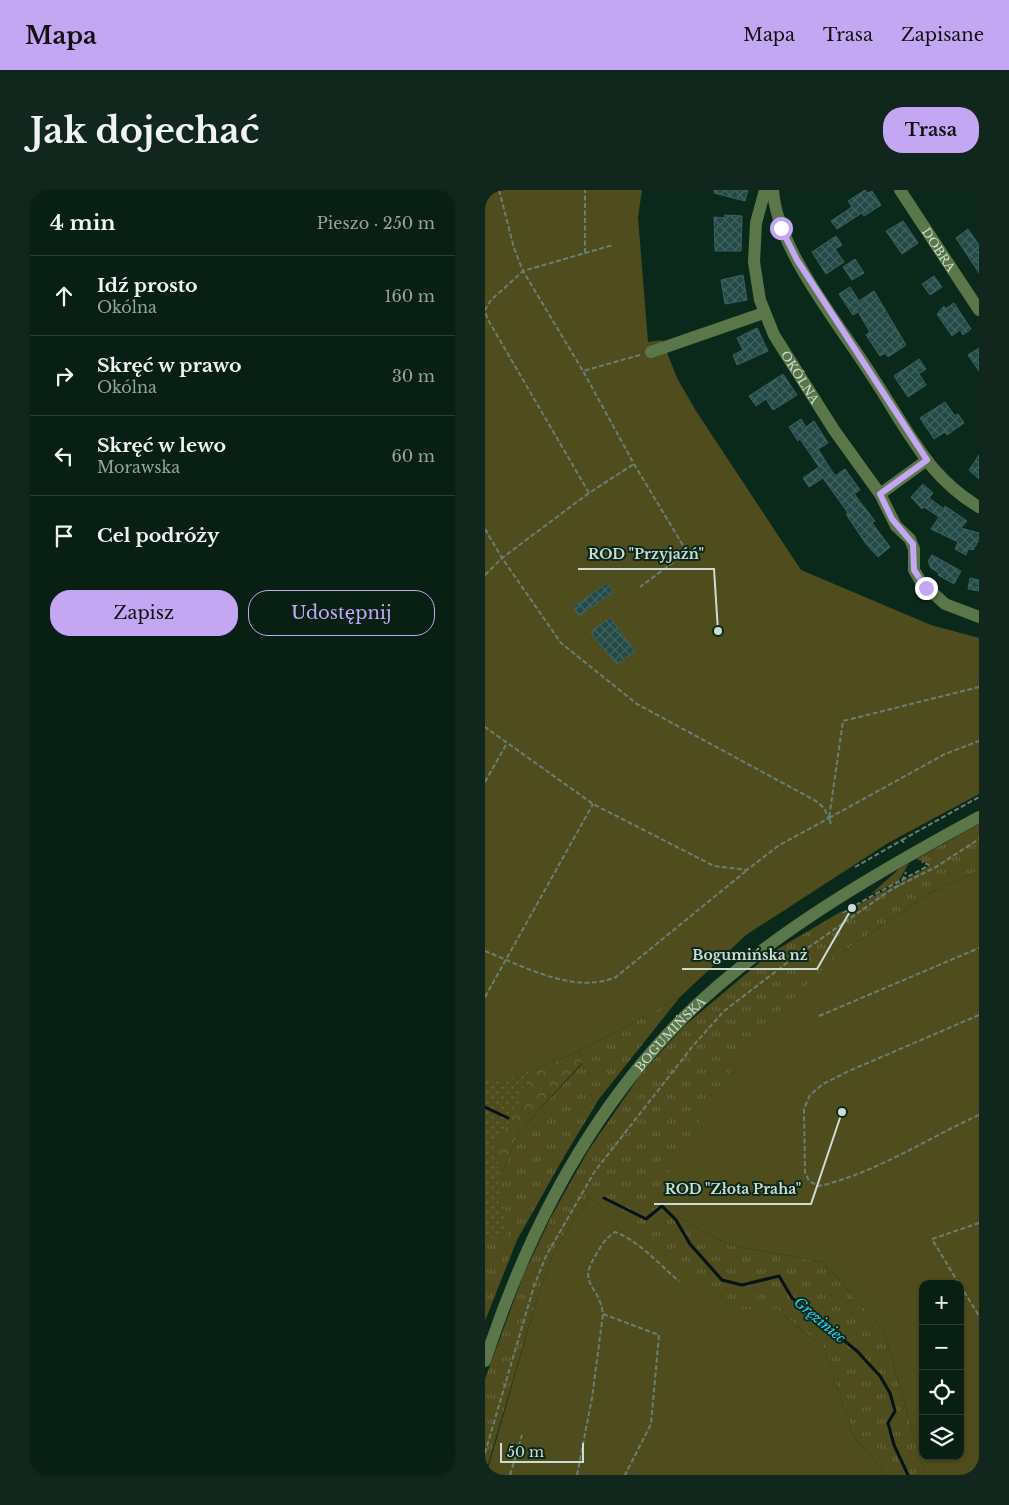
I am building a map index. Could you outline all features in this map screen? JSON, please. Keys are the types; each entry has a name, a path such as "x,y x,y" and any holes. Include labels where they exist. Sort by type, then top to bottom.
{"street":[{"name":"OKÓLNA","path":"765,190 756,223 754,250 756,280 764,312 782,349 880,494 892,519 913,544 914,570 921,582 945,604 979,617"},
{"path":"773,190 778,217 790,248 927,460 951,486 979,507"},
{"name":"DOBRA","path":"900,190 979,310"},
{"path":"651,352 764,312"},
{"path":"880,494 927,460"},
{"name":"BOGUMIŃSKA","path":"485,1361 518,1273 549,1209 600,1120 656,1047 689,1013 727,979 791,931 895,864 979,817"}],"path":[{"path":"499,190 514,248 523,271 687,552 640,587"},
{"path":"585,190 585,253"},
{"path":"589,493 487,318 485,310 491,300 523,271 613,245"},
{"path":"583,371 651,352"},
{"path":"485,575 502,558 589,493 634,464"},
{"path":"485,529 502,558 561,643 637,704 816,801 824,808 831,824"},
{"path":"829,818 843,721 979,687"},
{"path":"485,727 593,804 714,866 747,870"},
{"path":"485,951 554,978 582,982 605,982 616,978 778,846 945,754 979,741"},
{"path":"485,782 507,743"},
{"path":"855,867 979,797"},
{"path":"485,997 593,804"},
{"path":"485,1453 534,1286 546,1256 595,1171 692,1047 725,1011 793,959 892,889 936,866 979,839"},
{"path":"902,840 907,849"},
{"path":"843,913 871,895 902,881 929,865 918,861"},
{"path":"902,881 909,866"},
{"path":"819,1016 979,948"},
{"path":"979,1014 849,1071 823,1084 810,1095 805,1109 805,1172 809,1181 819,1186 853,1176 884,1164 979,1114"},
{"path":"958,1280 932,1239 979,1223"},
{"path":"577,1475 592,1398 603,1314 602,1304 589,1284 587,1267 607,1237 615,1232 626,1236 650,1254 679,1281"},
{"path":"964,1291 979,1316"},
{"path":"603,1314 659,1335 651,1424 626,1475"},
{"path":"510,1475 521,1436"}],"green space":[{"path":"485,190 642,190 638,217 648,342 662,340 677,378 696,411 801,570 931,625 979,638 979,794 888,843 746,935 680,997 580,1051 504,1081 485,1079"},
{"path":"979,824 979,870 932,892 838,955 671,1213 729,1245 823,1262 884,1331 919,1454 919,1460 921,1460 925,1475 888,1475 854,1438 824,1348 776,1309 737,1310 589,1197 555,1249 539,1292 485,1475 485,1379 523,1276 551,1217 588,1151 641,1074 684,1026 771,953 842,911 844,914 931,865 916,859"},
{"path":"909,863 898,882 871,894 899,869"},
{"path":"979,870 979,1475 925,1475 921,1460 964,1460 964,1280 919,1280 919,1454 884,1331 823,1262 729,1245 671,1213 662,1182 748,1042 838,955 932,892"},
{"path":"680,997 599,1099 565,1155 517,1240 485,1321 485,1197 504,1169 518,1133 582,1064 580,1051"},
{"path":"580,1051 582,1063 518,1133 504,1169 485,1197 504,1081"},
{"path":"543,1053 508,1124 495,1142 507,1236 490,1238 485,1244 485,1067"},
{"path":"589,1197 737,1309 776,1309 824,1348 854,1438 888,1475 486,1475 539,1292 555,1249"}],"building":[{"path":"714,190 748,190 745,201 714,193"},
{"path":"865,190 868,193 872,191 881,205 864,216 862,213 837,229 831,221 852,207 848,201"},
{"path":"725,215 742,216 741,251 715,251 714,217 724,218"},
{"path":"903,221 918,243 902,254 886,231"},
{"path":"968,229 979,245 979,273 956,238"},
{"path":"836,236 842,245 835,249 844,262 826,274 812,252"},
{"path":"855,259 864,273 852,280 843,267"},
{"path":"743,275 747,300 725,304 721,280"},
{"path":"934,276 942,287 930,295 922,284"},
{"path":"850,287 859,301 874,291 906,345 888,357 885,353 880,356 866,335 870,332 858,312 853,315 839,294"},
{"path":"954,303 971,329 963,335 960,330 952,336 937,314 944,306 945,309"},
{"path":"757,328 768,351 737,365 733,355 743,350 737,338"},
{"path":"979,348 979,371 968,355"},
{"path":"919,359 926,369 919,374 926,385 908,397 894,376"},
{"path":"783,374 797,395 773,410 766,399 756,406 749,396"},
{"path":"945,402 955,416 958,414 964,423 947,435 945,432 934,439 920,418"},
{"path":"801,419 806,427 814,421 828,443 818,449 835,476 845,469 860,490 854,494 875,521 872,523 890,547 878,557 866,544 846,514 848,513 823,478 809,487 803,478 819,467 800,439 798,441 789,427"},
{"path":"979,455 979,479 969,470"},
{"path":"923,484 933,493 929,498 944,509 945,506 967,521 961,528 979,533 979,540 973,550 968,549 966,555 955,549 958,542 931,529 939,517 924,507 922,509 911,497"},
{"path":"932,555 961,571 954,584 938,575 939,573 931,568 928,561"},
{"path":"970,578 979,580 979,591 968,589"},
{"path":"607,583 613,592 579,616 573,607"},
{"path":"610,618 635,651 617,664 590,632"}],"waterway":[{"name":"Gręziniec","path":"485,1107 508,1118"},
{"name":"Gręziniec","path":"604,1198 646,1219 662,1206 676,1220 690,1244 722,1280 742,1285 779,1276 792,1298 857,1351 880,1376 890,1393 895,1411 888,1423 894,1445 908,1475"}],"place":[{"name":"ROD \"Przyjaźń\"","path":"718,631"},
{"name":"Bogumińska nż","path":"852,908"},
{"name":"ROD \"Złota Praha\"","path":"842,1112"}],"route":[{"path":"781,228 797,260 927,460 880,494 896,526 913,544 914,570 926,588"}]}
